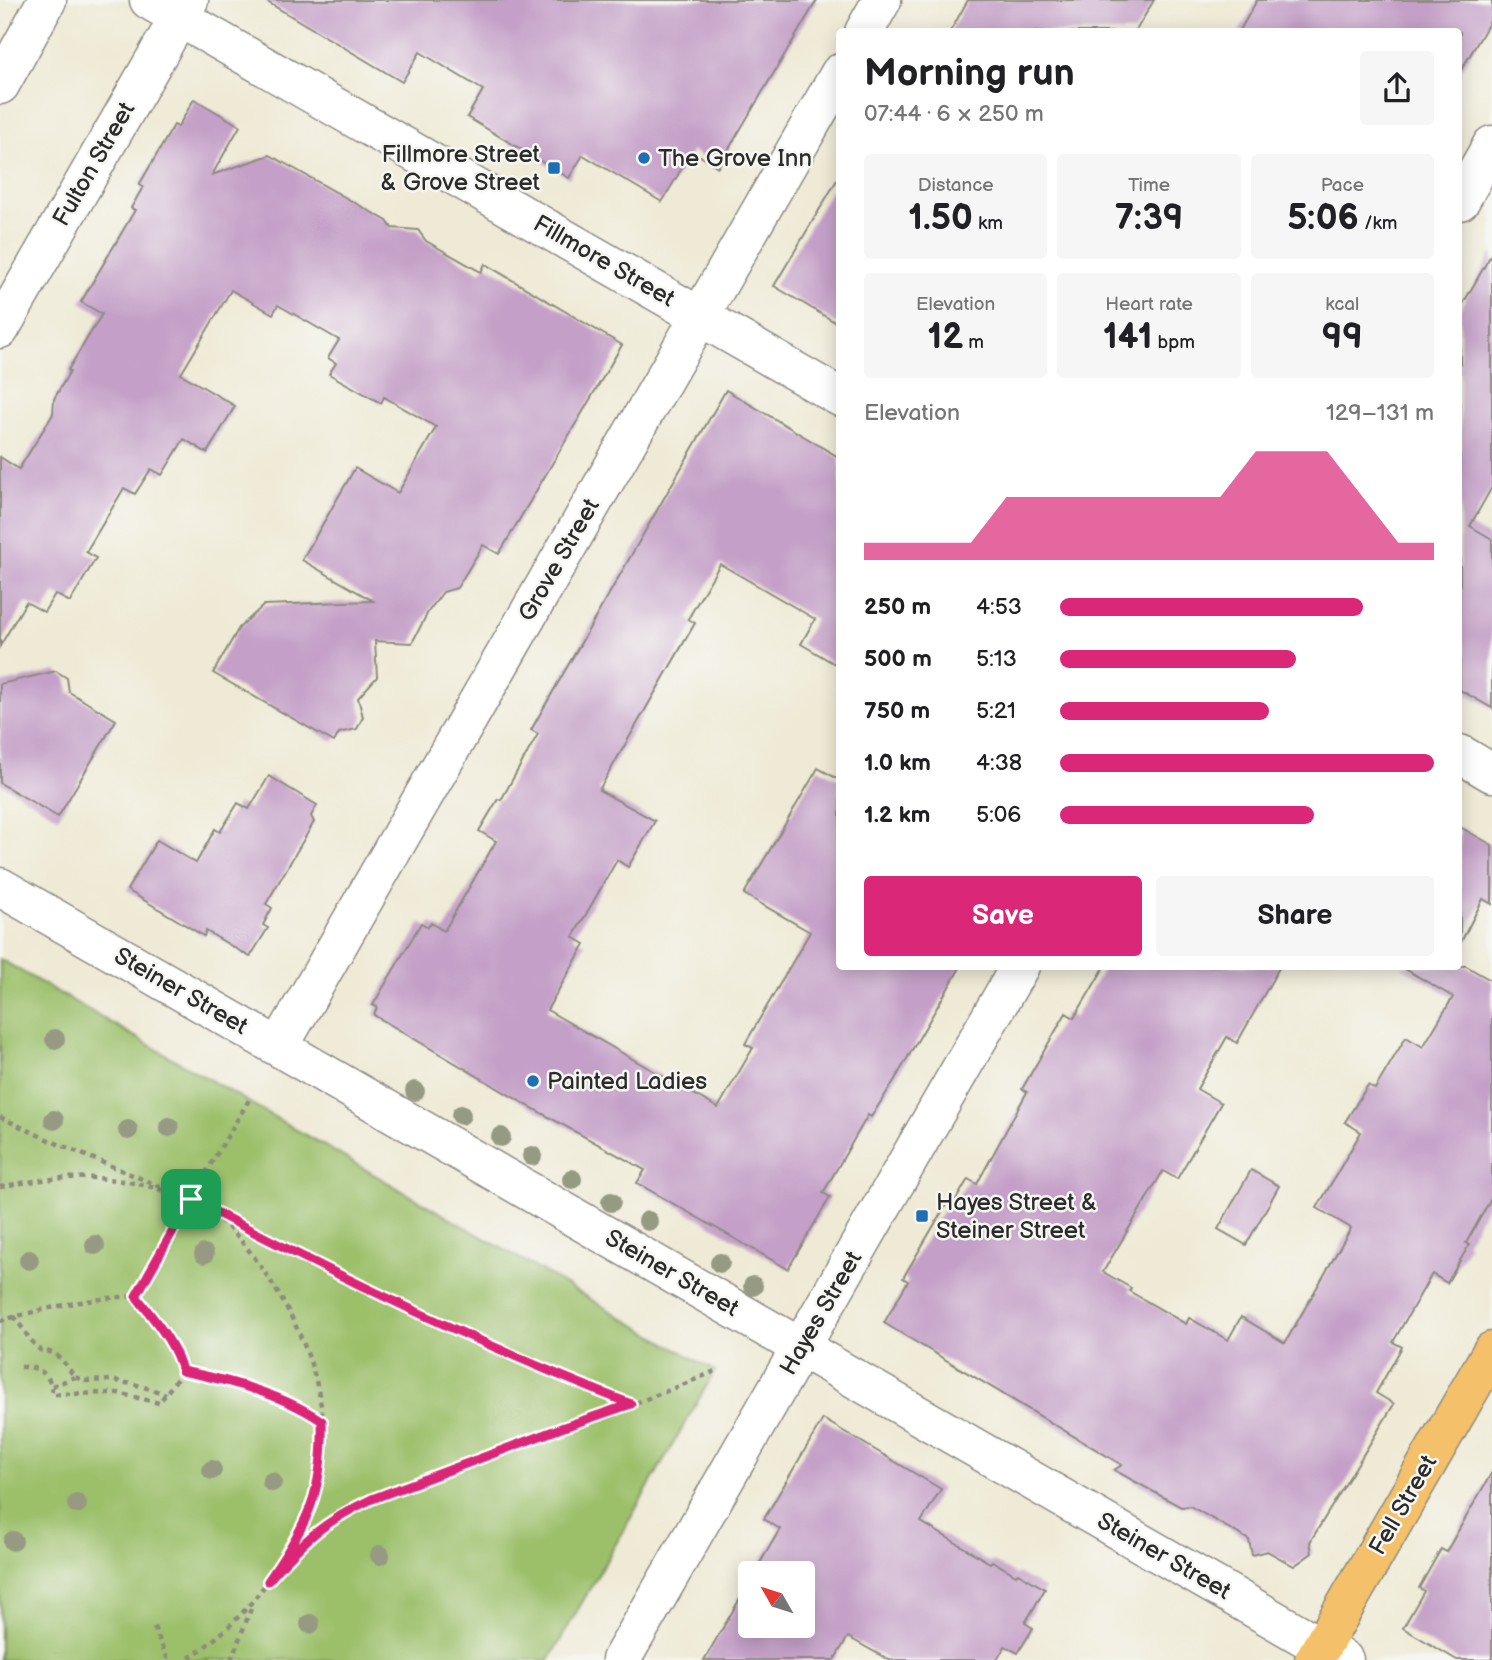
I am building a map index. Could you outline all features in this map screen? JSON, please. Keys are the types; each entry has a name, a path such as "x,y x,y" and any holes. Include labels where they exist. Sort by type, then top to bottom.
{"main road":[{"name":"Fell Street","path":"1327,1656 1492,1351"}],"street":[{"path":"0,85 47,0"},
{"path":"866,28 882,0"},
{"name":"Fillmore Street","path":"172,6 699,317 836,395"},
{"name":"Fulton Street","path":"0,329 172,6"},
{"name":"Grove Street","path":"279,1047 836,80"},
{"path":"1462,198 1492,145"},
{"path":"1462,755 1492,773"},
{"name":"Steiner Street","path":"0,887 801,1348 1327,1656"},
{"name":"Hayes Street","path":"621,1660 1018,970"}],"path":[{"path":"136,1296 249,1100"},
{"path":"0,1117 191,1199 393,1302 496,1349 631,1404"},
{"path":"0,1186 57,1177 115,1178 191,1199 222,1222 239,1239 281,1298 305,1345 314,1372 322,1421 323,1456 318,1486 294,1544 247,1611 186,1660"},
{"path":"0,1321 105,1297 136,1296"},
{"path":"21,1367 31,1367 48,1377 52,1394 118,1393 159,1403 182,1371 179,1359 162,1329 136,1296"},
{"path":"15,1317 30,1341 40,1350 54,1353 75,1377 85,1381 110,1380 137,1385 166,1394"},
{"path":"182,1371 213,1377 289,1403 322,1421"},
{"path":"231,1660 250,1609 268,1581 320,1527 345,1512 372,1499 715,1371"},
{"path":"52,1386 75,1377"},
{"path":"154,1627 168,1660"}],"green space":[{"path":"0,959 715,1371 549,1660 0,1660"}],"building":[{"path":"264,0 817,0 718,167 692,151 662,202 583,155 569,178 467,117 483,90 420,52 402,82"},
{"path":"968,0 1154,0 1137,28 952,28"},
{"path":"1257,0 1492,0 1492,18 1462,69 1462,28 1241,28"},
{"path":"194,99 240,126 212,175 270,155 387,221 392,228 418,230 426,241 481,272 485,264 622,345 499,554 483,545 457,588 443,592 428,612 412,643 375,641 377,677 358,698 363,717 357,729 339,733 334,742 213,673 239,628 264,605 373,601 302,560 355,468 398,493 436,427 384,397 381,403 329,374 336,363 328,358 339,340 278,305 273,314 231,290 181,374 235,406 207,453 184,439 162,475 151,469 135,494 124,488 86,552 96,558 70,602 55,594 44,612 26,602 0,646 0,457 19,469 53,414 54,399 70,371 68,370 102,314 81,302 135,210 131,208 143,187 139,185 174,125 178,127"},
{"path":"836,182 836,323 774,286"},
{"path":"1492,253 1492,487 1470,526 1492,539 1492,708 1462,691 1462,306"},
{"path":"726,390 836,456 836,665 801,644 815,619 720,564 688,619 695,623 599,790 655,821 628,867 617,860 573,937 585,944 547,1010 718,1108 753,1048 745,1044 810,932 744,894 818,768 836,778 836,970 959,970 894,1081 871,1117 868,1115 823,1193 830,1197 788,1269 637,1183 645,1170 523,1103 374,1015 377,1007 373,1005 421,923 428,927 431,923 444,931 496,841 479,831 498,799 501,800 538,734 531,730"},
{"path":"56,671 67,678 69,692 116,720 58,817 0,783 0,684"},
{"path":"269,776 317,805 311,816 314,822 266,904 272,908 263,925 268,928 250,957 206,931 204,936 127,890 157,840 196,863 215,829 220,832 238,803 249,809"},
{"path":"1462,828 1492,845 1492,904 1483,899 1462,940"},
{"path":"1462,966 1466,966 1492,981 1492,1197 1447,1283 1432,1274 1393,1342 1402,1347 1376,1393 1394,1404 1310,1542 1312,1553 1294,1566 1267,1551 1252,1555 1249,1540 1190,1506 1181,1507 1114,1470 1122,1465 884,1323 908,1281 903,1278 949,1200 954,1203 968,1179 977,1184 1027,1092 1022,1089 1066,1013 1074,1018 1103,970 1278,970 1237,1043 1227,1037 1197,1089 1221,1103 1177,1179 1163,1171 1103,1272 1131,1288 1129,1291 1186,1324 1189,1318 1228,1340 1241,1317 1285,1343 1351,1228 1317,1208 1361,1132 1345,1122 1368,1085 1375,1089 1406,1037 1423,1047 1453,997 1407,970 1462,970"},
{"path":"1251,1170 1279,1186 1246,1245 1218,1229"},
{"path":"823,1419 941,1489 921,1522 990,1563 992,1561 1016,1575 1018,1573 1045,1589 1025,1623 1033,1628 1018,1653 1005,1646 997,1660 889,1660 848,1637 834,1660 704,1660 738,1602 738,1638 816,1638 816,1561 761,1561 780,1529 764,1519"},
{"path":"1492,1472 1492,1660 1457,1660 1403,1628 1424,1591 1419,1588 1441,1549 1446,1552"}],"place":[{"name":"The Grove Inn","path":"644,158"},
{"name":"Fillmore Street & Grove Street","path":"554,168"},
{"name":"Painted Ladies","path":"533,1081"},
{"name":"Hayes Street & Steiner Street","path":"922,1216"}],"route":[{"path":"191,1199 302,1258 393,1302 496,1349 631,1404 372,1499 345,1512 320,1527 268,1581 294,1544 318,1486 323,1456 322,1421 289,1403 213,1377 182,1371 179,1359 162,1329 136,1296 191,1199"}]}
